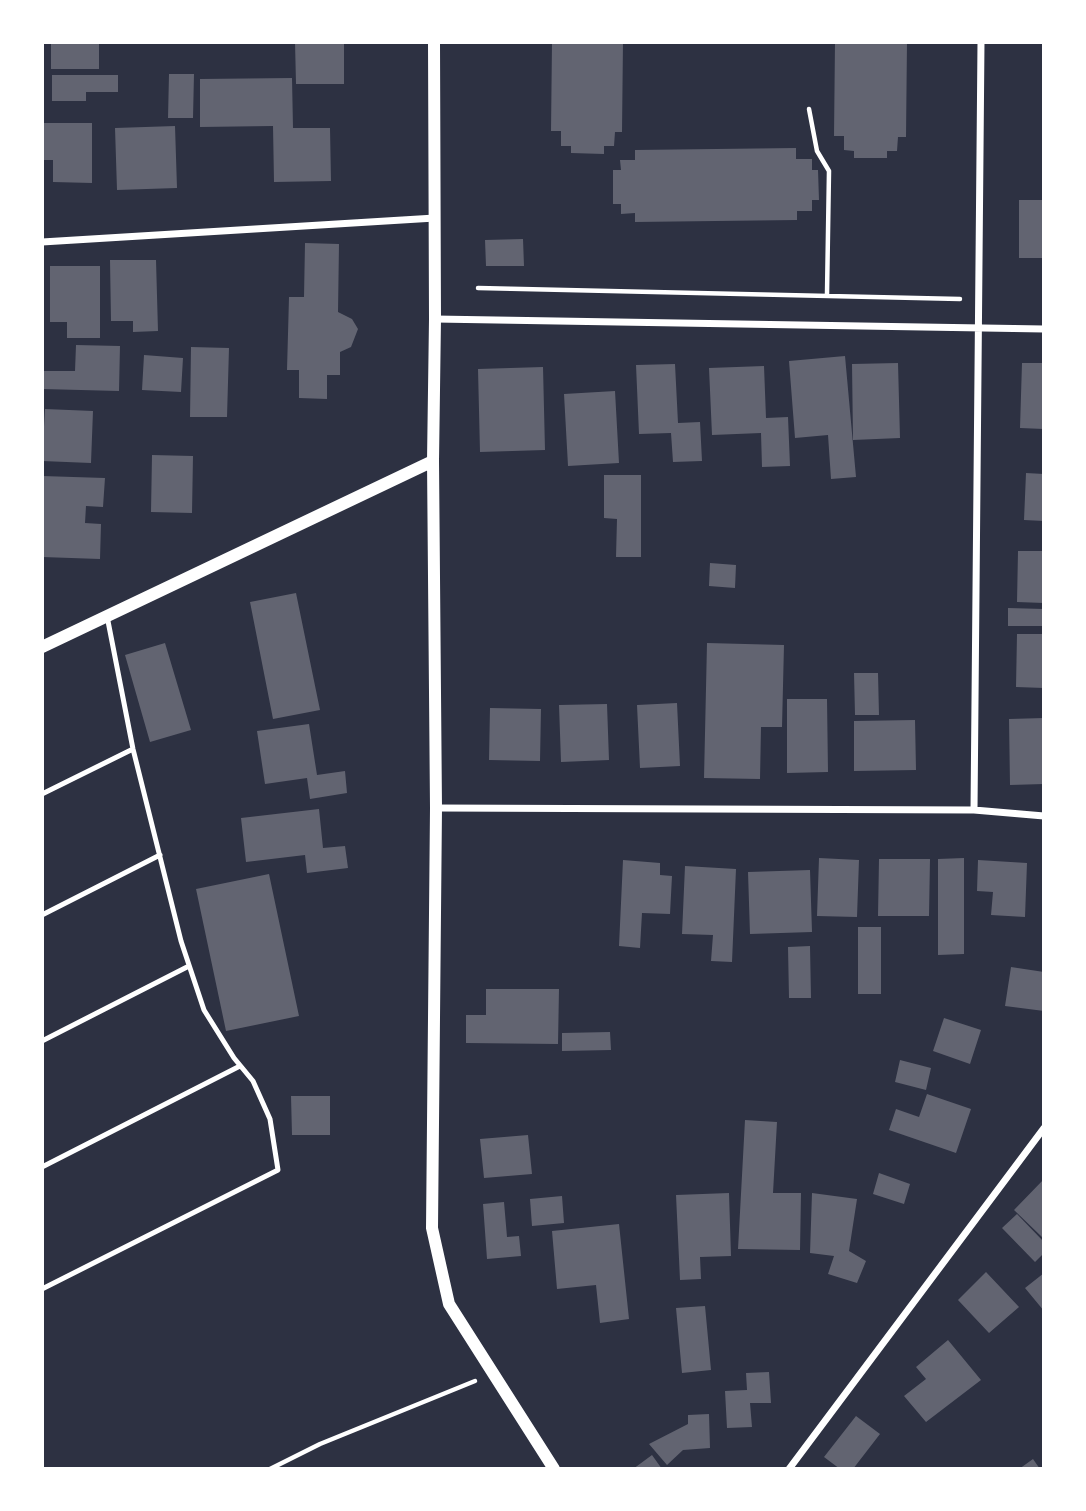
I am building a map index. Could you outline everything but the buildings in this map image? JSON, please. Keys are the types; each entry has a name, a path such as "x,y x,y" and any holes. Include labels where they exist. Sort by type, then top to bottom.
{"street":[{"path":"434,42 436,808 432,1228 449,1304 554,1469"},
{"path":"974,810 981,42"},
{"path":"42,242 435,218"},
{"path":"435,319 1044,329"},
{"path":"42,647 433,461"},
{"path":"436,808 974,810 1044,816"},
{"path":"789,1469 1044,1128"}],"lane":[{"path":"42,1289 278,1170 270,1119 253,1081 240,1066 204,1010 190,966 133,749 107,616"},
{"path":"42,794 133,749"},
{"path":"42,915 160,855"},
{"path":"42,1041 190,966"},
{"path":"42,1167 240,1066"}],"path":[{"path":"809,109 817,151 829,171 827,294"},
{"path":"478,288 979,300"},
{"path":"270,1469 320,1444 493,1374"}]}
